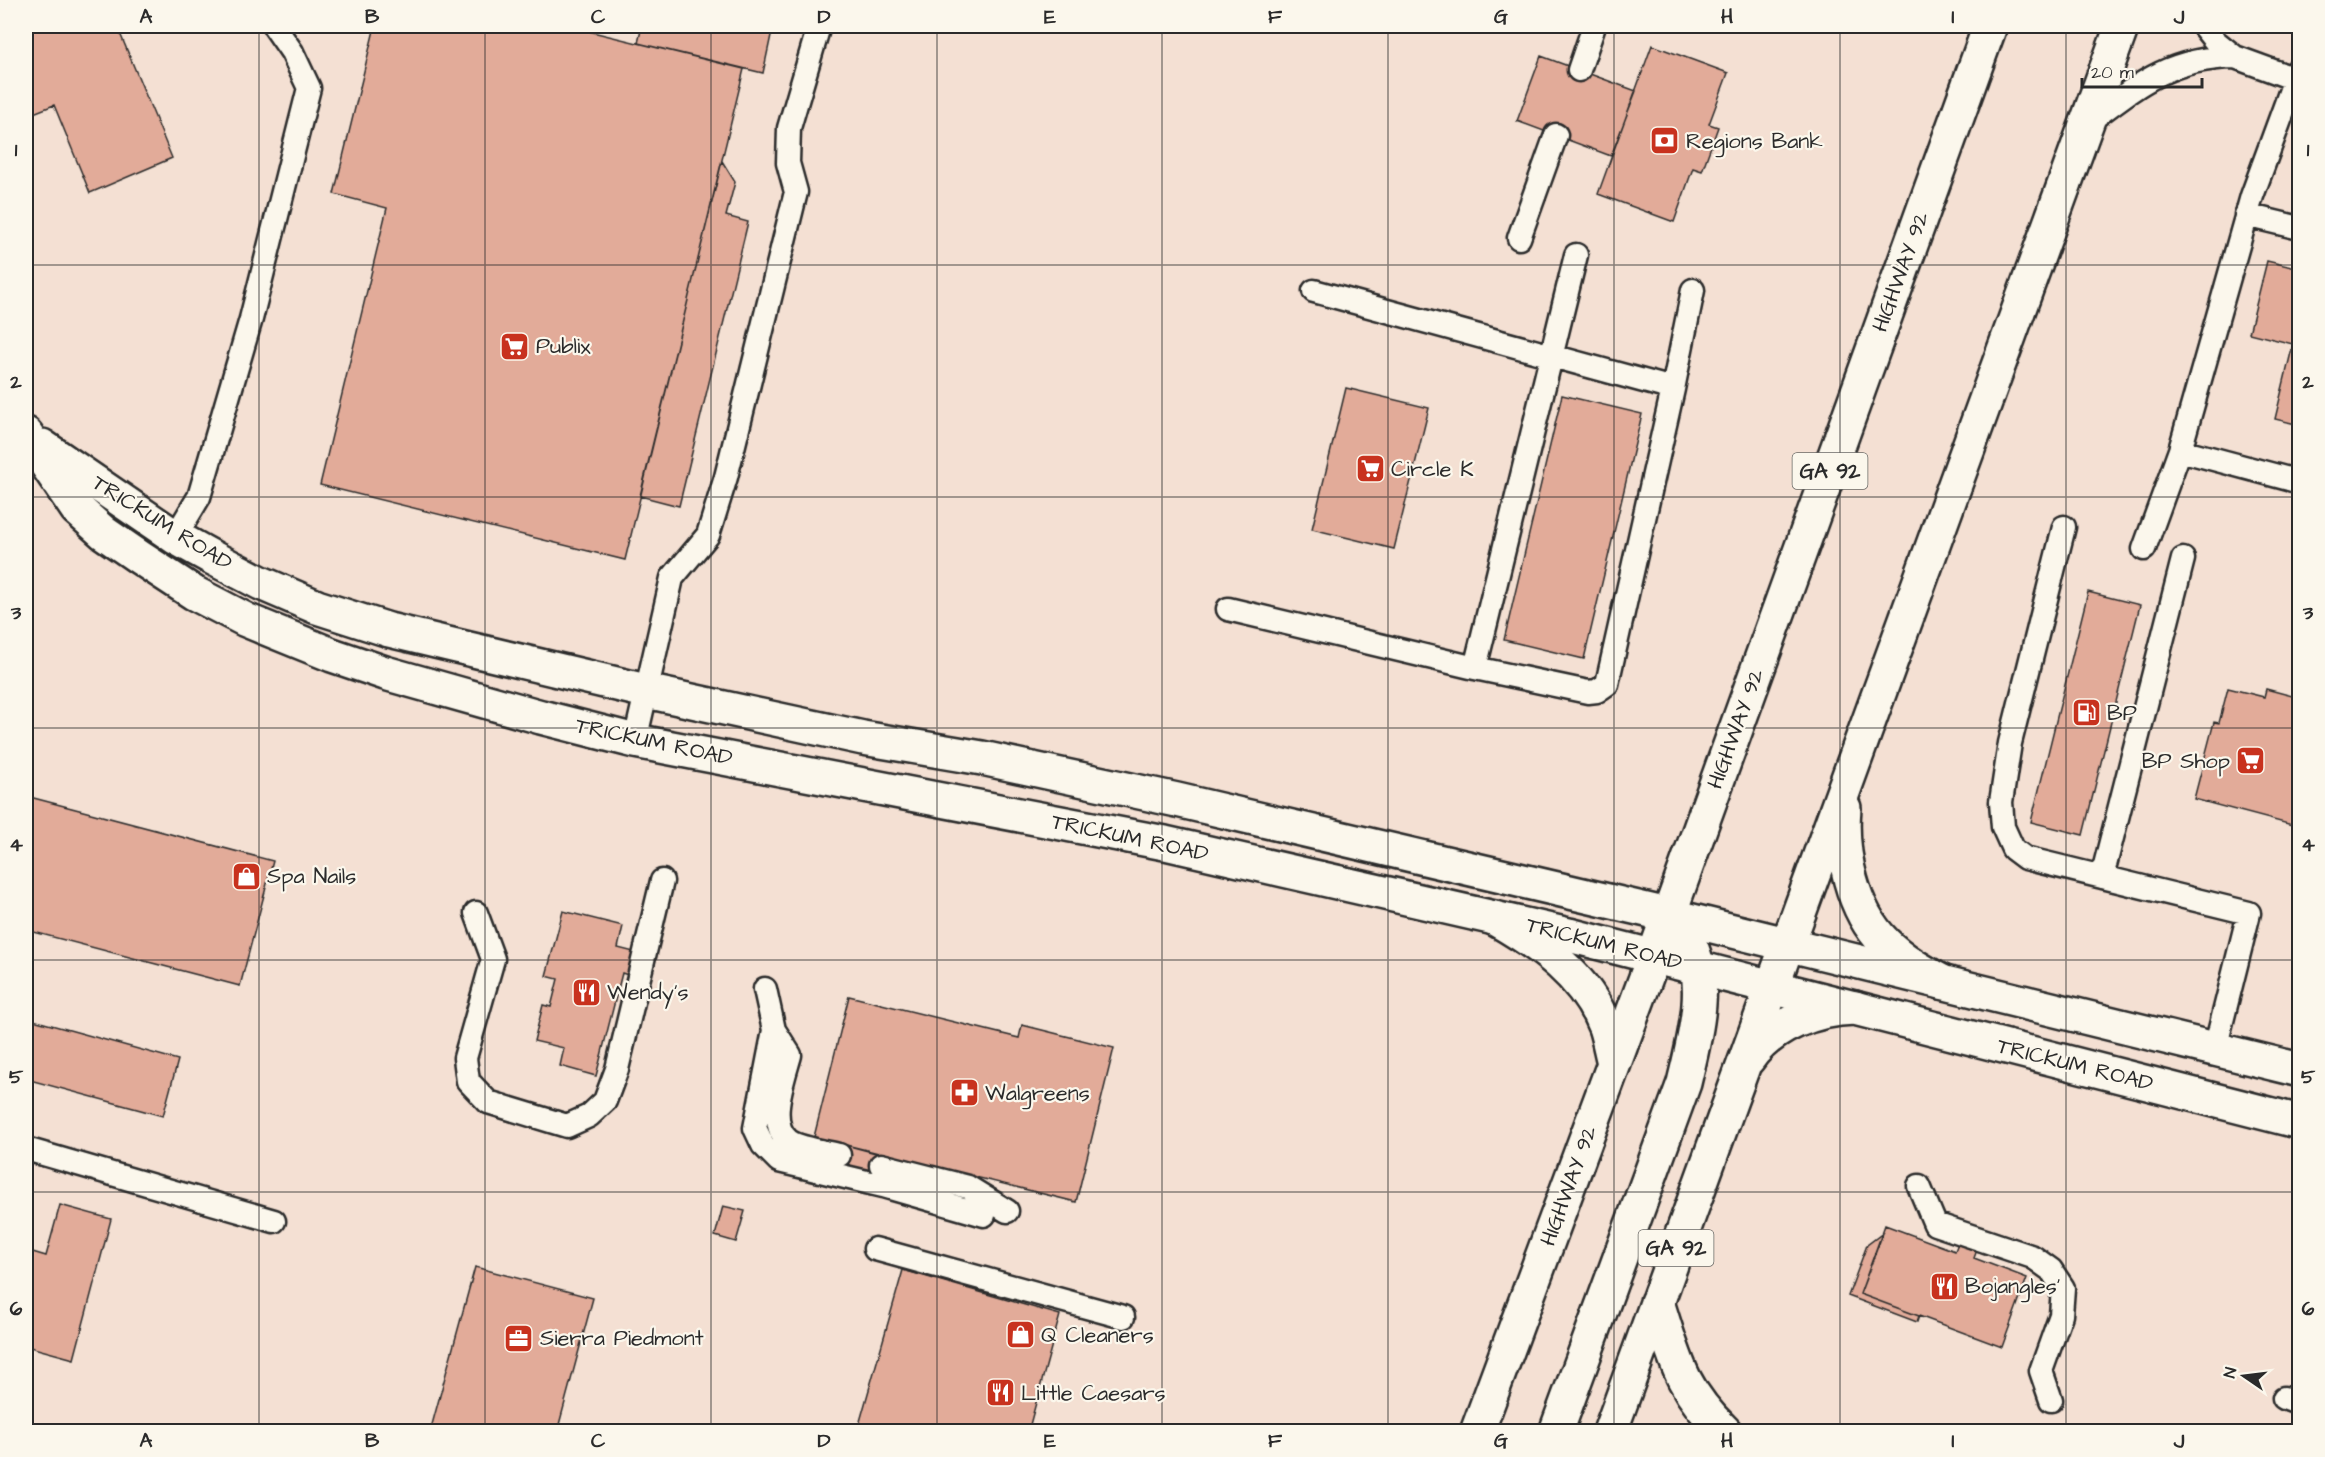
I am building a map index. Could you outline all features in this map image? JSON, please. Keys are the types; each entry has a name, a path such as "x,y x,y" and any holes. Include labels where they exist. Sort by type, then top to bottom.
{"street":[{"name":"HIGHWAY 92","path":"1477,1431 1654,956 1990,26"},
{"name":"GA 92","path":"1610,1431 2122,26"},
{"name":"TRICKUM ROAD","path":"26,435 175,537 261,583 317,607 368,624 646,691 863,738 982,758 1177,800 1668,915 2300,1070"},
{"name":"TRICKUM ROAD","path":"26,435 77,509 104,533 194,593 246,620 332,655 386,673 635,741 1165,843 1494,918 1698,967 2300,1122"},
{"path":"1846,782 1842,824 1846,855 1853,885 1866,915 1884,942 1908,963 1942,982"},
{"path":"1556,1431 1684,1083 1695,1037 1699,1000 1698,967 1688,941 1668,915"},
{"path":"1494,918 1534,942 1575,977 1597,1008 1606,1029 1614,1064"},
{"path":"1743,1065 1754,1050 1788,1024 1833,1009 1855,1008"},
{"path":"1657,1302 1675,1359 1686,1384 1707,1414 1725,1431"}],"lane":[{"path":"175,537 199,498 254,308 309,88 291,52 274,26"},
{"path":"635,741 672,578 708,535 726,477 796,192 788,163 789,128 819,26"},
{"path":"1579,70 1594,26"},
{"path":"2203,26 2215,41 2235,57"},
{"path":"2087,123 2141,83 2182,63 2208,57 2235,57 2298,76 2246,215 2180,450 2144,549"},
{"path":"1519,238 1556,135"},
{"path":"2246,215 2300,228"},
{"path":"1475,668 1576,255"},
{"path":"1228,609 1475,668 1588,692 1597,691 1607,684 1693,290"},
{"path":"1314,291 1673,389"},
{"path":"2180,450 2300,482"},
{"path":"2064,527 2010,743 2001,802 2003,827 2013,849 2025,858 2249,913 2215,1049"},
{"path":"2102,876 2183,559"},
{"path":"476,913 493,959 465,1058 468,1081 488,1102 567,1126 589,1116 605,1101 617,1069 662,880"},
{"path":"765,989 774,1030 790,1055 777,1108 779,1130 789,1142 839,1155"},
{"path":"774,1030 755,1128 763,1145 779,1161 883,1186 984,1215"},
{"path":"26,1149 274,1221"},
{"path":"880,1165 968,1187 1007,1211"},
{"path":"1919,1186 1935,1224 2033,1257 2051,1270 2063,1287 2061,1315 2041,1371 2051,1400"},
{"path":"875,1249 1123,1317"}],"building":[{"path":"26,26 117,26 172,158 90,193 54,105 26,116"},
{"name":"Publix","path":"375,26 568,26 744,69 625,560 320,485 387,208 334,194"},
{"path":"642,26 773,26 763,73 638,43"},
{"name":"Regions Bank","path":"1652,45 1728,73 1709,124 1718,127 1702,171 1693,168 1674,222 1598,194"},
{"path":"1541,56 1636,91 1611,156 1517,121"},
{"path":"722,161 735,182 726,216 748,222 679,506 640,496"},
{"path":"2267,261 2300,269 2300,425 2275,419 2293,344 2249,333"},
{"name":"Circle K","path":"1346,388 1429,408 1394,549 1312,529"},
{"name":"Circle K","path":"1562,395 1642,414 1584,659 1504,640"},
{"name":"BP","path":"2088,592 2140,605 2083,835 2031,822"},
{"name":"BP Shop","path":"2228,688 2264,697 2266,689 2300,698 2300,827 2194,799 2214,722 2219,723"},
{"path":"26,739 31,741 26,763"},
{"path":"26,796 273,861 240,986 26,930"},
{"name":"Wendy's","path":"563,911 623,926 618,948 634,952 628,975 622,973 596,1076 560,1066 564,1048 534,1041 543,1005 551,1007 558,979 546,976"},
{"name":"Walgreens","path":"849,996 1019,1038 1022,1025 1114,1048 1076,1202 814,1137"},
{"path":"26,1018 178,1060 163,1116 26,1079"},
{"path":"842,1144 883,1155 875,1186 834,1175"},
{"path":"60,1205 111,1219 74,1359 26,1346 26,1250 46,1256"},
{"path":"723,1206 745,1211 736,1242 715,1236"},
{"name":"Bojangles'","path":"1885,1225 1955,1251 1958,1243 1977,1250 1974,1258 2027,1278 2002,1347 1860,1294"},
{"path":"1883,1233 1860,1294 1919,1316 1917,1322 1848,1296 1867,1245"},
{"name":"Sierra Piedmont","path":"475,1267 593,1298 557,1432 430,1432"},
{"path":"903,1270 1060,1315 1028,1432 857,1432"}],"place":[{"name":"Regions Bank","path":"1665,141"},
{"name":"Publix","path":"515,346"},
{"name":"Circle K","path":"1370,469"},
{"name":"BP","path":"2086,713"},
{"name":"BP Shop","path":"2251,761"},
{"name":"Spa Nails","path":"246,876"},
{"name":"Wendy's","path":"586,992"},
{"name":"Walgreens","path":"964,1093"},
{"name":"Bojangles'","path":"1944,1286"},
{"name":"Q Cleaners","path":"1020,1335"},
{"name":"Sierra Piedmont","path":"519,1338"},
{"name":"Little Caesars","path":"1000,1393"}]}
